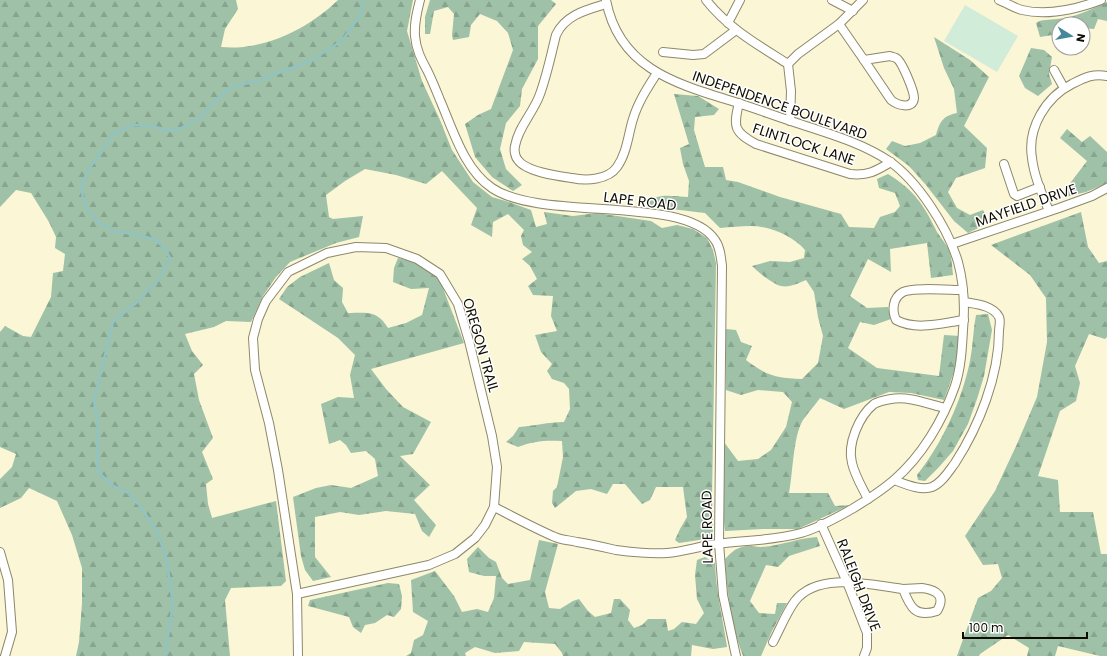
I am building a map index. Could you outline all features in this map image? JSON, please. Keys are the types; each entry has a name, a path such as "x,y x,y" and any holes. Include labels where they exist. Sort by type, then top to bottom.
{"street":[{"name":"LAPE ROAD","path":"420,0 415,19 415,36 418,53 428,71 461,149 482,180 502,194 535,203 654,213 677,218 697,224 715,240 721,253 722,266 719,543 723,595 736,656"},
{"path":"706,0 713,9 736,30 788,64"},
{"path":"728,23 740,0 746,0"},
{"path":"832,0 853,11"},
{"path":"788,64 798,54 839,24 862,0"},
{"path":"999,0 1020,9 1034,12 1065,10 1101,0"},
{"name":"INDEPENDENCE BOULEVARD","path":"494,507 557,538 618,550 666,553 719,543 766,540 802,533 839,516 868,499 903,472 925,445 937,427 955,386 959,371 962,350 964,302 958,263 952,244 946,232 918,189 891,162 880,155 841,138 690,88 657,73 638,58 619,36 612,22 606,2"},
{"path":"606,2 579,12 567,20 559,28 541,94 517,141 515,154 518,160 530,168 554,175 578,179 602,178 610,174 617,168 624,154 633,118 644,93 657,73"},
{"path":"839,24 891,100 904,106 913,103 914,97 903,65 896,58 890,56 864,60"},
{"path":"663,52 694,55 704,54 736,30"},
{"path":"788,64 791,91 790,121"},
{"path":"1054,70 1064,88"},
{"path":"1049,211 1037,179 1032,157 1031,142 1038,118 1047,104 1064,88 1090,75 1098,74 1107,76"},
{"name":"FLINTLOCK LANE","path":"739,103 735,119 736,128 743,137 756,144 850,174 868,174 891,162"},
{"path":"1004,164 1014,194 1017,196 1040,187"},
{"name":"MAYFIELD DRIVE","path":"952,244 1092,196 1107,188"},
{"name":"OREGON TRAIL","path":"297,594 429,565 455,554 475,538 485,525 494,507 497,467 492,436 469,341 458,304 440,274 417,259 386,248 356,247 327,253 288,272 266,301 258,320 253,338 255,370 269,423 278,470 297,594 298,656"},
{"path":"963,290 915,290 903,292 896,298 893,314 896,320 912,325 927,325 964,320"},
{"path":"894,480 918,488 931,488 936,485 946,476 964,450 984,406 997,362 1000,318 995,311 984,306 964,302"},
{"path":"868,499 851,461 851,452 857,428 867,411 879,401 901,398 946,408"},
{"name":"RALEIGH DRIVE","path":"821,524 847,582 867,633 867,648 864,656"},
{"path":"0,552 8,580 12,632 5,656"},
{"path":"773,642 795,601 802,594 816,586 834,582 847,582 903,589 922,588 928,589 939,595 941,604 937,611 927,614 919,613 910,605 903,589"}],"green space":[{"path":"0,0 236,0 238,9 225,29 221,47 237,47 269,42 284,36 313,20 338,0 413,0 407,31 422,81 452,150 473,182 492,197 531,210 536,227 547,224 544,212 573,216 597,213 651,221 662,228 677,225 693,229 707,238 713,250 716,263 712,496 713,535 699,540 679,543 675,540 687,517 683,487 656,487 650,500 642,504 625,484 613,484 607,494 591,489 576,491 555,508 552,503 553,491 557,487 563,457 562,441 540,441 518,447 506,442 513,436 519,427 564,422 570,409 569,389 564,383 552,379 547,371 552,364 541,352 535,335 557,331 551,316 553,296 533,295 528,286 537,279 530,266 522,259 532,252 523,245 521,236 524,230 508,214 493,222 492,237 471,225 477,208 442,171 426,184 396,175 365,169 326,195 329,217 333,219 363,216 359,237 336,243 290,262 276,277 263,296 251,322 226,321 214,327 185,334 192,351 203,365 194,374 199,400 213,438 202,452 213,479 206,484 208,504 212,518 276,501 286,581 281,586 231,588 225,600 230,656 76,656 79,642 82,603 82,568 72,535 57,501 29,488 21,498 0,508 0,479 12,467 16,454 0,447 0,332 5,326 23,336 31,337 51,297 53,273 63,271 65,254 55,248 56,237 49,222 31,193 16,190 0,207"},
{"path":"430,0 551,0 556,4 538,26 538,59 522,89 520,106 506,123 500,149 506,169 522,185 513,191 492,177 475,157 465,124 478,115 491,109 513,50 508,33 497,21 480,14 471,25 469,37 453,40 454,14 448,7 434,11 430,34 425,34 425,17"},
{"path":"1107,2 1107,21 1098,19 1094,29 1091,29 1091,16 1073,16"},
{"path":"965,5 1018,36 997,72 944,41"},
{"path":"1051,19 1051,35 1040,37 1036,23 1043,20"},
{"path":"934,37 970,60 989,77 964,126 987,148 985,168 956,178 948,192 957,208 970,215 983,210 989,223 968,233 954,221 909,166 886,149 892,141 905,146 920,143 936,135 943,120 948,116 957,113 954,89 944,68"},
{"path":"1031,48 1044,50 1052,57 1049,74 1052,84 1038,96 1025,88 1019,76"},
{"path":"674,94 698,96 719,109 714,115 695,117 694,130 705,167 723,167 726,180 738,182 780,197 841,214 849,227 874,228 880,217 895,212 900,206 895,193 879,188 877,179 888,174 912,192 923,206 950,253 953,275 931,278 927,243 890,249 891,272 868,259 850,296 867,308 888,307 891,319 874,325 860,322 848,348 877,368 939,376 944,335 960,336 956,366 944,400 911,393 889,392 844,409 820,398 803,420 797,435 789,493 828,493 835,506 850,505 798,529 725,531 723,498 724,442 738,461 758,459 771,450 786,427 792,402 783,392 758,390 741,395 726,390 726,329 736,330 741,342 752,346 746,360 766,373 778,377 802,379 818,363 823,336 814,292 806,280 791,286 781,286 770,280 752,266 770,261 790,262 804,258 805,250 788,236 766,228 758,226 739,226 720,228 705,213 646,206 654,198 665,196 688,197 689,181 683,164 680,148 689,144"},
{"path":"1067,129 1082,142 1090,136 1107,152 1107,183 1086,192 1065,197 1071,182 1087,161 1060,138"},
{"path":"1081,212 1088,247 1099,263 1107,261 1107,337 1105,339 1089,334 1075,366 1080,383 1076,401 1060,411 1038,476 1058,480 1060,512 1093,512 1101,554 1107,554 1107,656 1100,656 1058,646 1055,656 1027,656 1029,648 1008,635 979,656 957,656 978,598 991,591 1002,578 998,564 983,565 965,536 995,491 1037,397 1047,342 1046,298 1030,275 991,245"},
{"path":"398,258 419,264 438,278 442,284 464,343 371,369 386,389 403,407 431,422 413,454 400,456 430,485 414,500 436,525 429,537 422,531 415,514 386,511 359,515 340,512 315,517 315,557 331,577 313,581 305,570 301,556 293,497 316,488 331,485 351,488 378,476 375,459 366,451 351,453 346,445 340,440 329,444 321,404 338,397 354,398 350,375 355,355 338,338 279,299 287,287 300,277 329,263 334,280 343,288 342,302 348,313 366,313 376,315 388,328 406,323 422,315 429,288 411,289 393,282 394,268"},
{"path":"988,314 992,330 984,376 968,424 953,451 939,467 925,481 918,480 917,475 943,436 962,391 970,361 976,315"},
{"path":"817,537 820,546 789,556 778,567 766,565 750,601 759,613 775,614 777,603 787,603 761,656 743,656 735,632 730,608 725,559 734,550 744,546 761,547"},
{"path":"539,540 558,544 545,592 549,608 560,609 579,599 588,611 595,617 611,613 614,599 620,599 630,610 628,620 634,628 642,625 648,619 666,619 668,631 674,629 682,622 696,624 704,613 697,599 695,575 697,560 705,557 715,563 718,595 727,647 713,649 692,645 691,656 563,656 555,644 524,642 519,651 495,653 475,647 465,653 466,656 406,656 411,653 414,640 423,635 428,621 413,612 411,580 435,571 454,596 462,612 477,609 488,612 494,598 496,576 484,576 469,572 467,559 478,547 489,558 496,562 502,578 508,584 530,580"},
{"path":"388,583 399,584 402,596 401,609 394,617 387,615 375,623 365,625 361,633 353,627 349,617 308,606 310,600"}],"waterway":[{"path":"165,656 173,604 167,563 158,533 140,506 128,493 112,485 97,471 98,425 94,401 113,322 136,303 159,279 170,258 165,249 156,240 139,235 114,231 99,223 86,208 81,189 87,172 113,134 133,125 152,126 170,131 181,128 200,118 211,105 231,87 257,81 310,61 342,41 361,14 363,0"}]}
